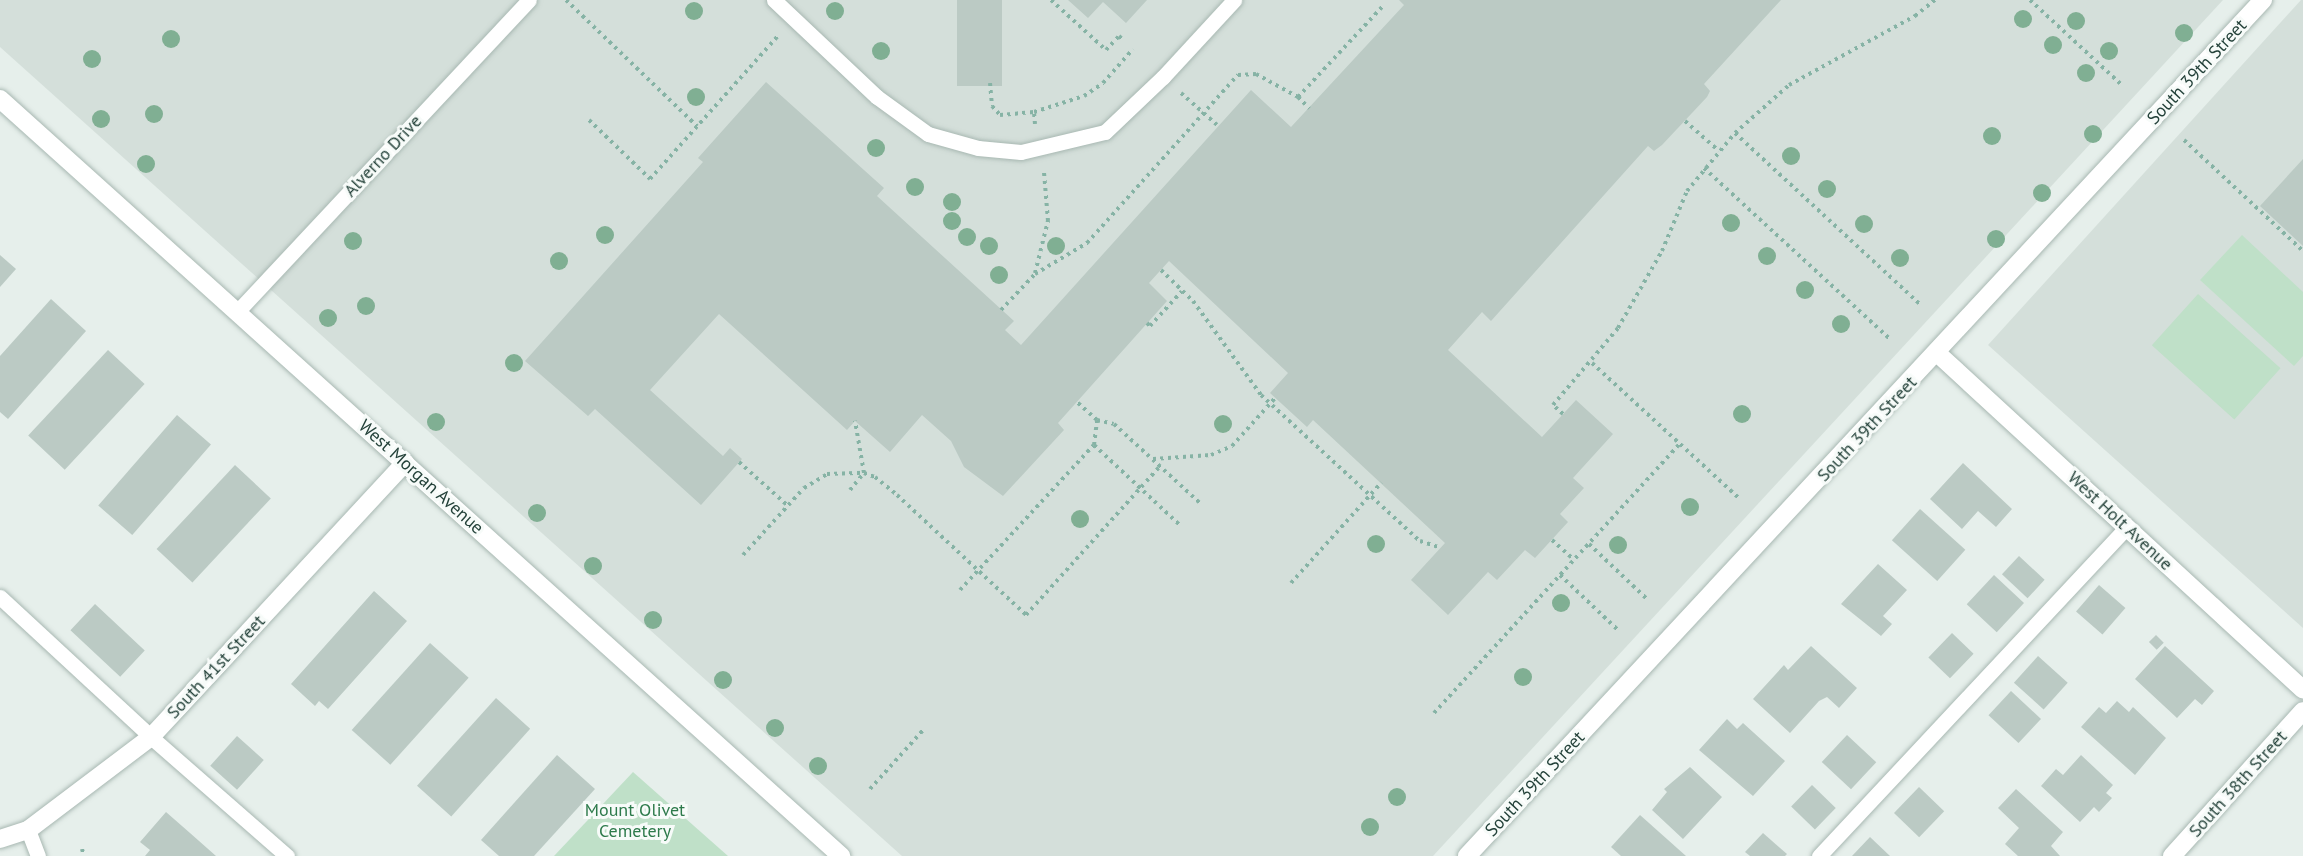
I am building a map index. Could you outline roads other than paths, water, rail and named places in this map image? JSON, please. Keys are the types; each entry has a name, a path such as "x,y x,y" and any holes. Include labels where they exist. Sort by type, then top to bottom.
{"street":[{"name":"South 39th Street","path":"1467,856 2264,0"},
{"name":"West Morgan Avenue","path":"0,99 841,856"},
{"name":"West Holt Avenue","path":"1937,353 2303,689"},
{"name":"South 41st Street","path":"0,839 28,830 151,737 405,463"},
{"name":"South 38th Street","path":"2172,856 2303,711"}],"lane":[{"name":"Alverno Drive","path":"237,312 529,0"},
{"path":"774,0 877,97 928,134 978,148 1021,152 1105,132 1163,77 1234,0"},
{"path":"1820,856 2127,527"},
{"path":"0,597 151,737 287,856"},
{"path":"28,830 38,856"}],"park label":[{"name":"Mount Olivet Cemetery","path":"635,821"}]}
